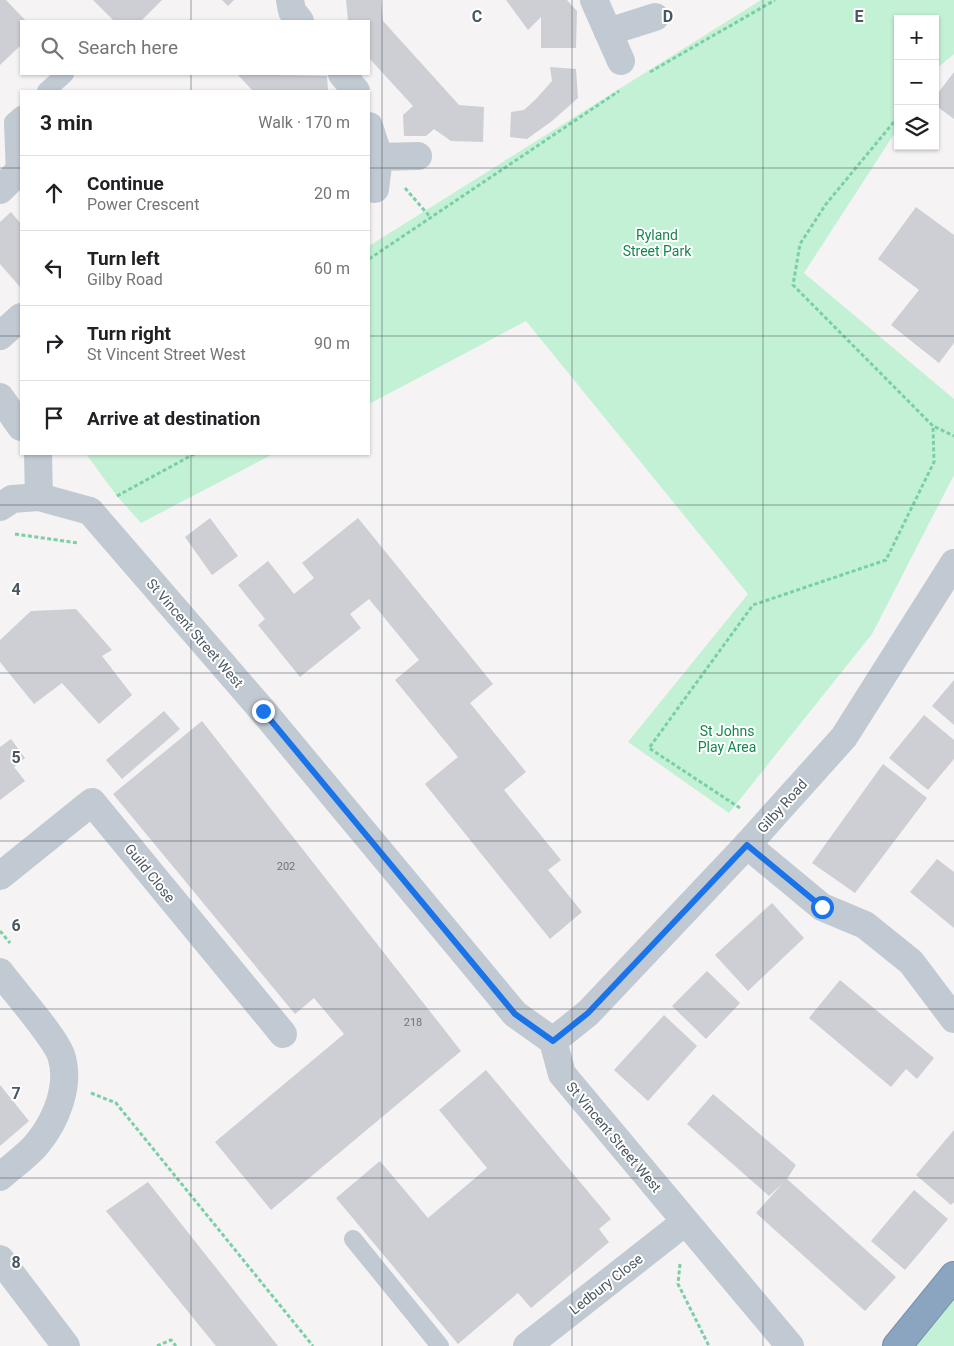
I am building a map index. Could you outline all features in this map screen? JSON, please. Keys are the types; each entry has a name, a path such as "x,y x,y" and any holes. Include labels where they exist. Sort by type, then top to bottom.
{"highway":[{"path":"897,1346 954,1276"}],"street":[{"path":"290,0 292,11 299,20"},
{"path":"594,0 624,73"},
{"path":"608,32 654,16"},
{"path":"343,75 355,90"},
{"path":"370,129 379,157 375,189"},
{"path":"379,157 418,156"},
{"path":"0,336 20,318"},
{"path":"0,397 20,425"},
{"path":"38,455 39,497"},
{"name":"St Vincent Street West","path":"0,507 12,499 39,497 90,511 269,719 515,1014 553,1041 562,1074 790,1346"},
{"name":"Gilby Road","path":"553,1041 588,1013 766,825 844,736 954,562"},
{"name":"Guild Close","path":"0,876 92,802 283,1034"},
{"path":"747,845 822,907 865,925 911,962 954,1019"},
{"path":"0,972 61,1054 64,1087 54,1116 37,1144 0,1177"},
{"name":"Ledbury Close","path":"527,1346 685,1222"},
{"path":"0,1259 66,1346"}],"lane":[{"path":"47,90 64,75"},
{"path":"7,182 13,122 20,116"},
{"path":"354,1239 440,1346"}],"path":[{"path":"644,76 775,0"},
{"path":"370,258 624,73"},
{"path":"894,122 826,204 800,244 793,285 933,426 954,436"},
{"path":"766,825 649,748 753,605 886,560 934,462 933,426"},
{"path":"117,496 192,455"},
{"path":"64,1087 88,1092 116,1103 313,1346"},
{"path":"685,1222 678,1284 709,1346"},
{"path":"157,1346 172,1340 176,1346"}],"green space":[{"name":"Ryland Street Park","path":"761,0 954,0 954,54 939,67 939,15 894,15 894,134 804,273 954,399 954,475 872,634 729,813 628,742 748,594 526,321 370,403 370,245"},
{"path":"87,455 271,455 141,523 117,496"},
{"path":"954,1294 954,1346 911,1346"}],"building":[{"path":"0,0 6,0 25,20 20,20 20,46 0,65"},
{"path":"93,0 162,0 142,20 113,20"},
{"path":"222,0 234,0 228,6"},
{"path":"346,0 381,0 383,21 459,105 484,107 483,142 451,141 434,129 426,136 404,136 403,115 413,106 370,59 370,20 348,20"},
{"path":"506,0 567,0 577,11 576,48 541,48 541,17 528,30"},
{"path":"550,67 576,69 578,98 552,121 527,139 510,137 511,112 524,110 552,81"},
{"path":"954,72 954,119 939,108 939,92"},
{"path":"238,75 327,76 328,90 252,90"},
{"path":"916,207 954,235 954,343 939,363 891,325 919,290 878,259"},
{"path":"11,212 20,223 20,287 0,264 0,222"},
{"path":"210,518 238,556 212,575 185,537"},
{"path":"358,518 493,684 470,703 526,772 504,790 561,860 548,870 582,912 550,939 425,784 458,757 395,680 419,660 369,599 350,614 361,628 300,677 258,625 265,619 238,585 268,561 294,594 314,578 302,563"},
{"path":"76,609 112,650 102,656 132,695 99,724 62,683 34,704 0,662 0,640 31,611"},
{"path":"954,680 954,725 932,706"},
{"path":"164,711 180,729 122,779 106,760"},
{"path":"924,715 954,740 954,759 928,790 889,758"},
{"path":"202,721 461,1051 271,1210 215,1142 344,1034 314,998 295,1014 113,794"},
{"path":"11,739 25,758 14,767 25,781 0,800 0,747"},
{"path":"883,764 927,798 855,893 812,863"},
{"path":"937,859 954,872 954,928 910,892"},
{"path":"772,903 804,938 748,991 715,955"},
{"path":"707,971 740,1003 706,1039 672,1006"},
{"path":"840,980 934,1058 917,1079 906,1069 891,1087 809,1018"},
{"path":"664,1015 697,1046 648,1101 614,1070"},
{"path":"486,1070 611,1219 599,1229 609,1242 531,1308 518,1293 458,1344 336,1198 380,1161 428,1218 487,1168 439,1110"},
{"path":"0,1085 29,1121 0,1146"},
{"path":"713,1094 796,1165 787,1179 896,1277 865,1311 756,1213 783,1183 769,1196 687,1124"},
{"path":"954,1130 954,1202 951,1205 916,1175"},
{"path":"148,1182 278,1346 216,1346 106,1211"},
{"path":"914,1190 948,1219 905,1270 871,1241"}],"route":[{"path":"263,711 515,1014 553,1041 588,1013 747,845 822,907"}],"park label":[{"name":"St Johns Play Area","path":"727,740"}]}
